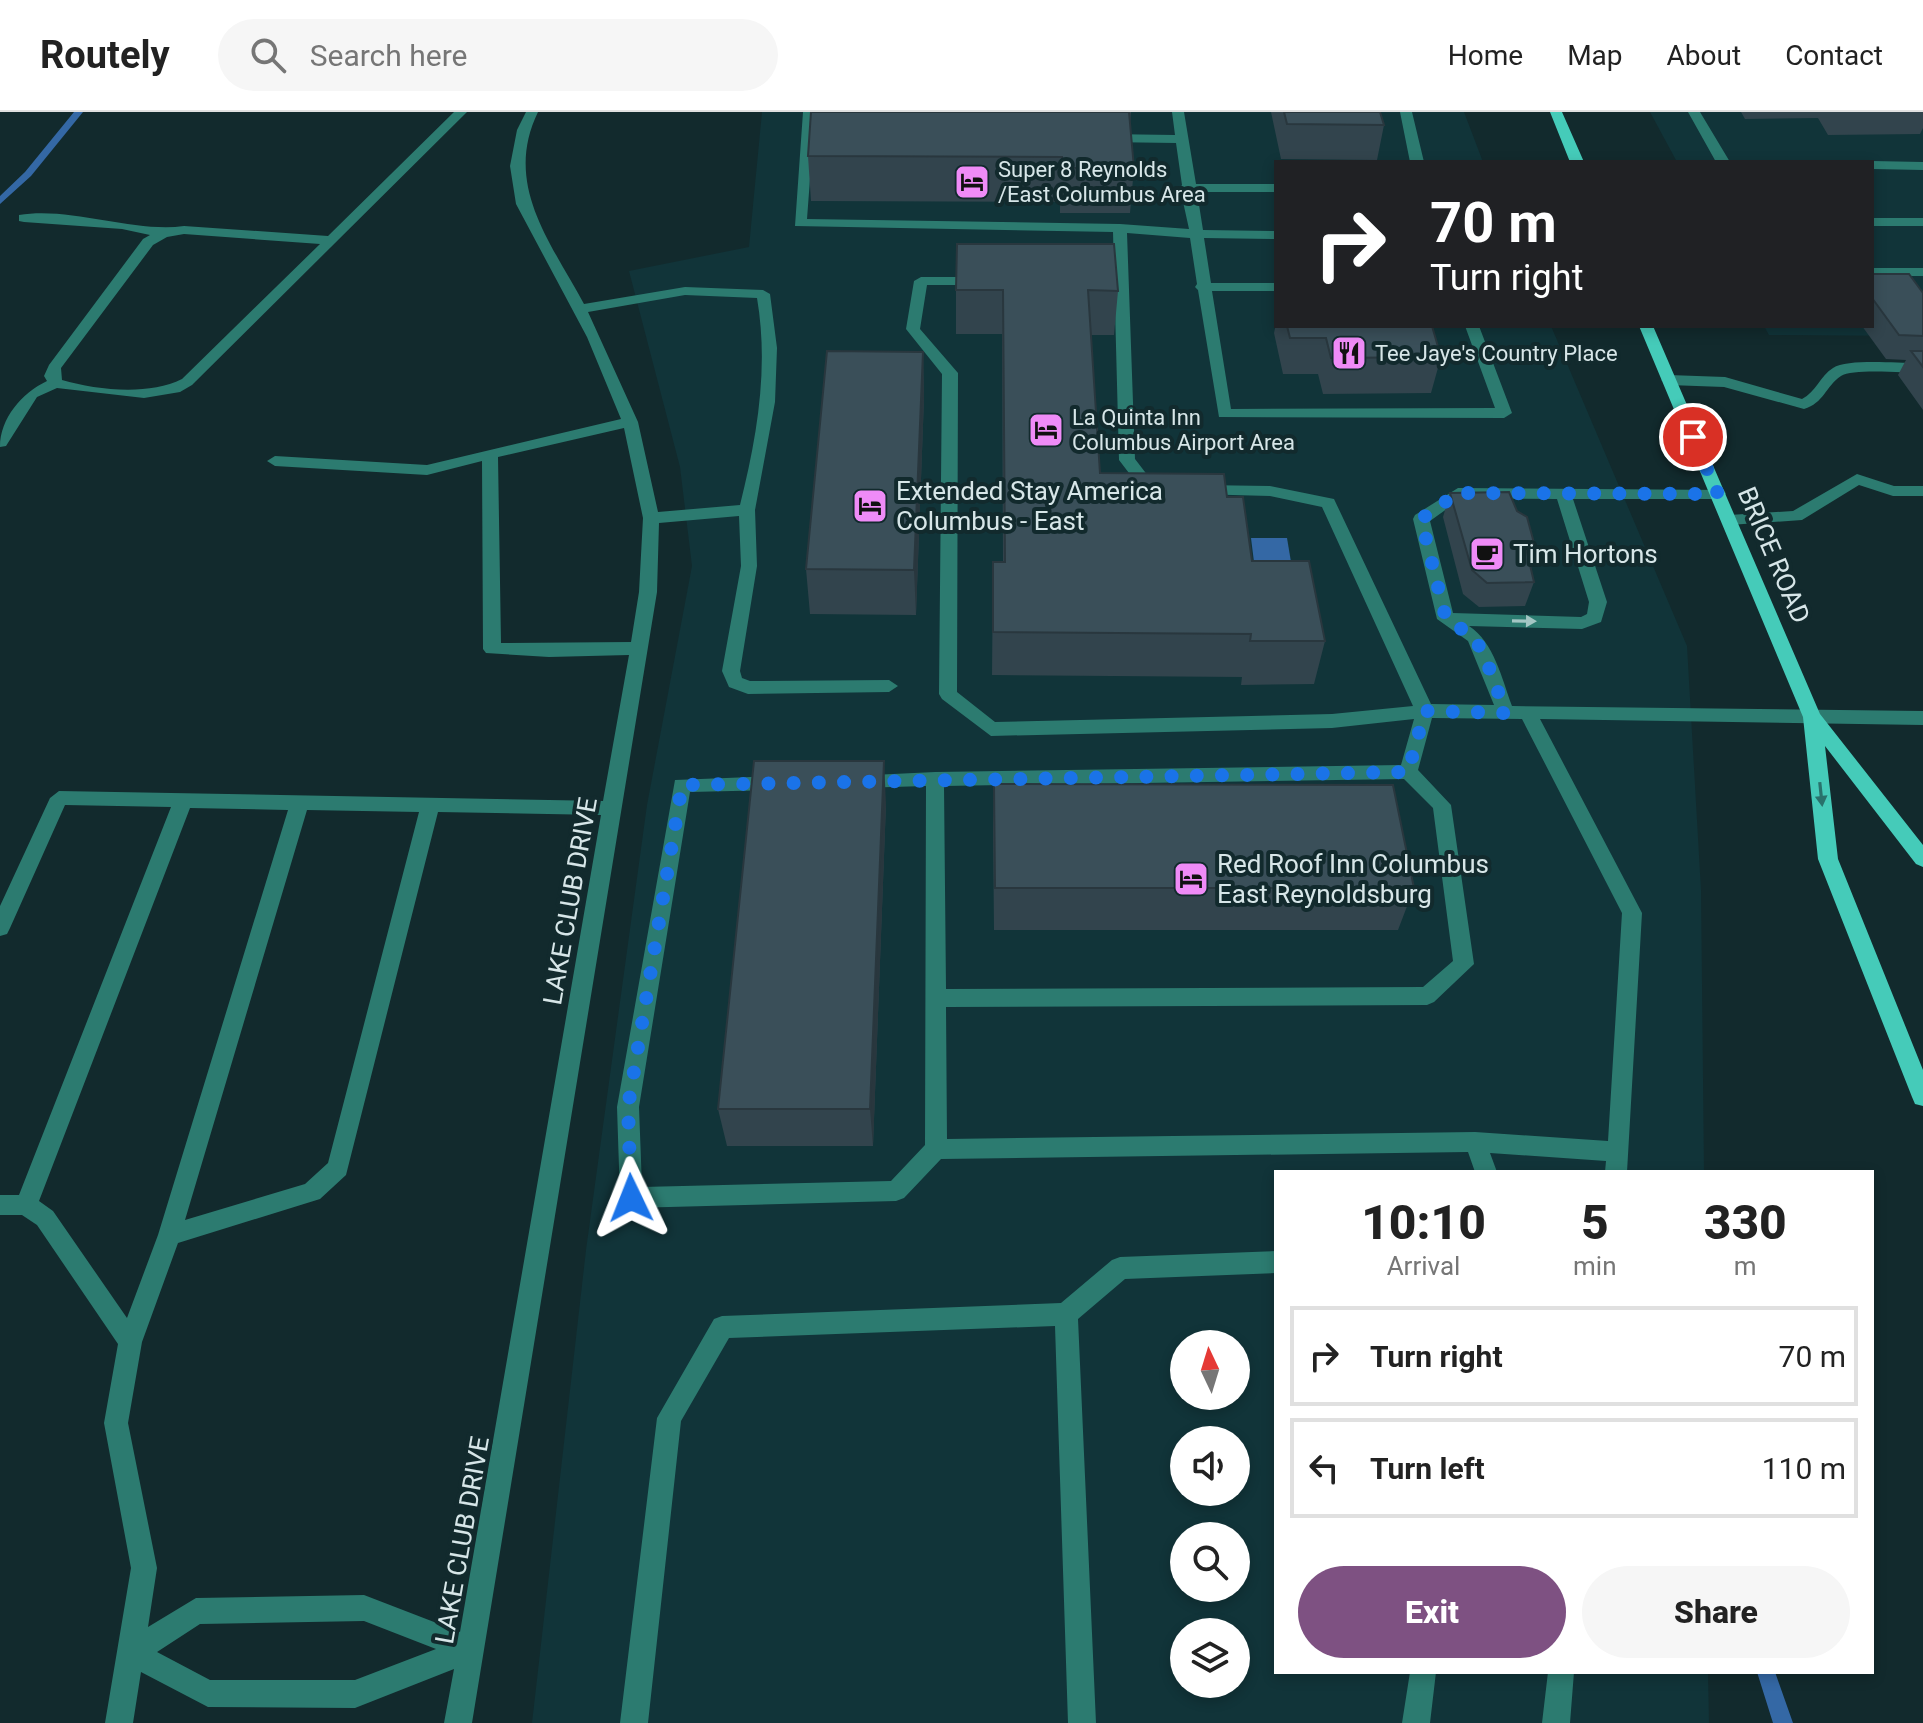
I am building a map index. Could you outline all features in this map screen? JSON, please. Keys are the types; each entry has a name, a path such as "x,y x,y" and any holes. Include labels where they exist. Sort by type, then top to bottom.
{"main road":[{"path":"1556,112 1576,160"},
{"name":"BRICE ROAD","path":"1647,328 1812,717 1923,859"},
{"name":"BRICE ROAD","path":"1812,717 1828,859 1923,1097"}],"street":[{"path":"163,233 148,242 54,368 52,376 56,383 150,393 177,389 461,112"},
{"name":"LAKE CLUB DRIVE","path":"458,1723 648,592 651,518 630,422 579,309 523,204 517,166 523,130 532,112"},
{"path":"809,112 800,223 1120,228 1194,234 1274,235"},
{"path":"1178,112 1202,287 1224,414 1504,413 1473,328"},
{"path":"1406,112 1417,160"},
{"path":"1694,112 1722,160"},
{"path":"807,137 823,137"},
{"path":"1089,138 1181,139"},
{"path":"1874,165 1923,166"},
{"path":"1187,188 1274,188"},
{"path":"24,218 122,225 163,233 184,230 329,240"},
{"path":"1874,222 1923,222"},
{"path":"1120,228 1116,281 1127,460 1151,490 1270,491 1328,503 1425,711 1408,772"},
{"path":"1874,272 1923,272"},
{"path":"999,281 921,281 913,329 950,373 948,694 991,729 1332,721 1425,711 1923,718"},
{"path":"1202,287 1274,287"},
{"path":"579,309 685,291 763,294 771,328 763,447 747,510 749,566 731,671 735,682 748,688 889,686"},
{"path":"1669,380 1725,382 1804,404 1817,397 1826,381 1841,369 1923,368"},
{"path":"0,442 32,394 56,383"},
{"path":"275,461 427,470 630,422"},
{"path":"490,454 492,649 638,648"},
{"path":"1729,520 1796,516 1857,479 1893,491 1923,491"},
{"path":"936,1149 1475,1142 1617,1162 1632,913 1474,637 1446,619 1421,519 1458,493 1718,494"},
{"path":"1446,619 1582,623 1595,618 1598,602 1563,493"},
{"path":"651,518 747,510"},
{"path":"840,781 1408,772 1442,805 1464,964 1427,996 936,998"},
{"path":"793,783 682,785 628,1107 631,1198 896,1191 936,1149 935,779"},
{"path":"0,928 59,798 612,808"},
{"path":"26,1205 183,800"},
{"path":"119,1723 144,1568 116,1423 130,1342 169,1235 300,802"},
{"path":"169,1235 312,1192 338,1168 430,805"},
{"path":"1475,1142 1485,1170"},
{"path":"0,1205 26,1205 45,1218 130,1342"},
{"path":"634,1723 669,1418 722,1327 1066,1314 1120,1268 1274,1262"},
{"path":"1066,1314 1082,1723"},
{"path":"132,1653 196,1611 364,1608 470,1649"},
{"path":"132,1653 208,1693 355,1694 470,1649"},
{"path":"1416,1723 1423,1674"},
{"path":"1556,1723 1561,1674"}],"shaded area":[{"path":"762,112 1464,112 1482,160 1274,160 1274,328 1552,328 1687,646 1701,890 1704,1170 1274,1170 1274,1674 1708,1674 1709,1723 532,1723 586,1250 647,805 692,566 680,467 629,271 749,247"},
{"path":"1650,112 1923,112 1923,336 1769,335 1765,328 1874,328 1874,160 1676,160"}],"water":[{"path":"1251,538 1287,538 1295,586 1257,586"}],"building":[{"path":"811,112 1129,112 1134,168 1063,168 1062,157 808,156"},
{"path":"1284,112 1380,112 1384,125 1287,124"},
{"path":"957,244 1114,244 1118,291 1088,290 1100,473 1224,474 1227,497 1243,497 1252,561 1309,561 1325,641 1250,641 1251,634 993,632 993,562 1005,562 1003,290 956,290"},
{"path":"1874,274 1909,274 1923,293 1923,336 1899,335 1874,301"},
{"path":"1288,328 1433,328 1441,357 1331,358 1326,338 1290,338"},
{"name":"Extended Stay America Columbus - East","path":"827,351 923,352 914,570 806,569"},
{"path":"1911,351 1923,351 1923,367"},
{"path":"1509,492 1517,511 1527,517 1534,543 1526,548 1534,582 1487,583 1472,570 1450,493"},
{"path":"754,761 884,761 870,1109 718,1109"},
{"path":"994,784 1393,785 1414,888 995,888"}],"waterway":[{"path":"0,201 28,174 79,112"},
{"path":"1767,1674 1783,1723"}],"place":[{"name":"Super 8 Reynolds /East Columbus Area","path":"972,182"},
{"name":"Tee Jaye's Country Place","path":"1349,353"},
{"name":"La Quinta Inn Columbus Airport Area","path":"1046,430"},
{"name":"Extended Stay America Columbus - East","path":"870,506"},
{"name":"Tim Hortons","path":"1487,554"},
{"name":"Red Roof Inn Columbus East Reynoldsburg","path":"1191,879"}],"route":[{"path":"631,1198 628,1107 682,785 1408,772 1425,711 1506,713 1474,637 1446,619 1421,519 1458,493 1718,494 1693,437"}]}
